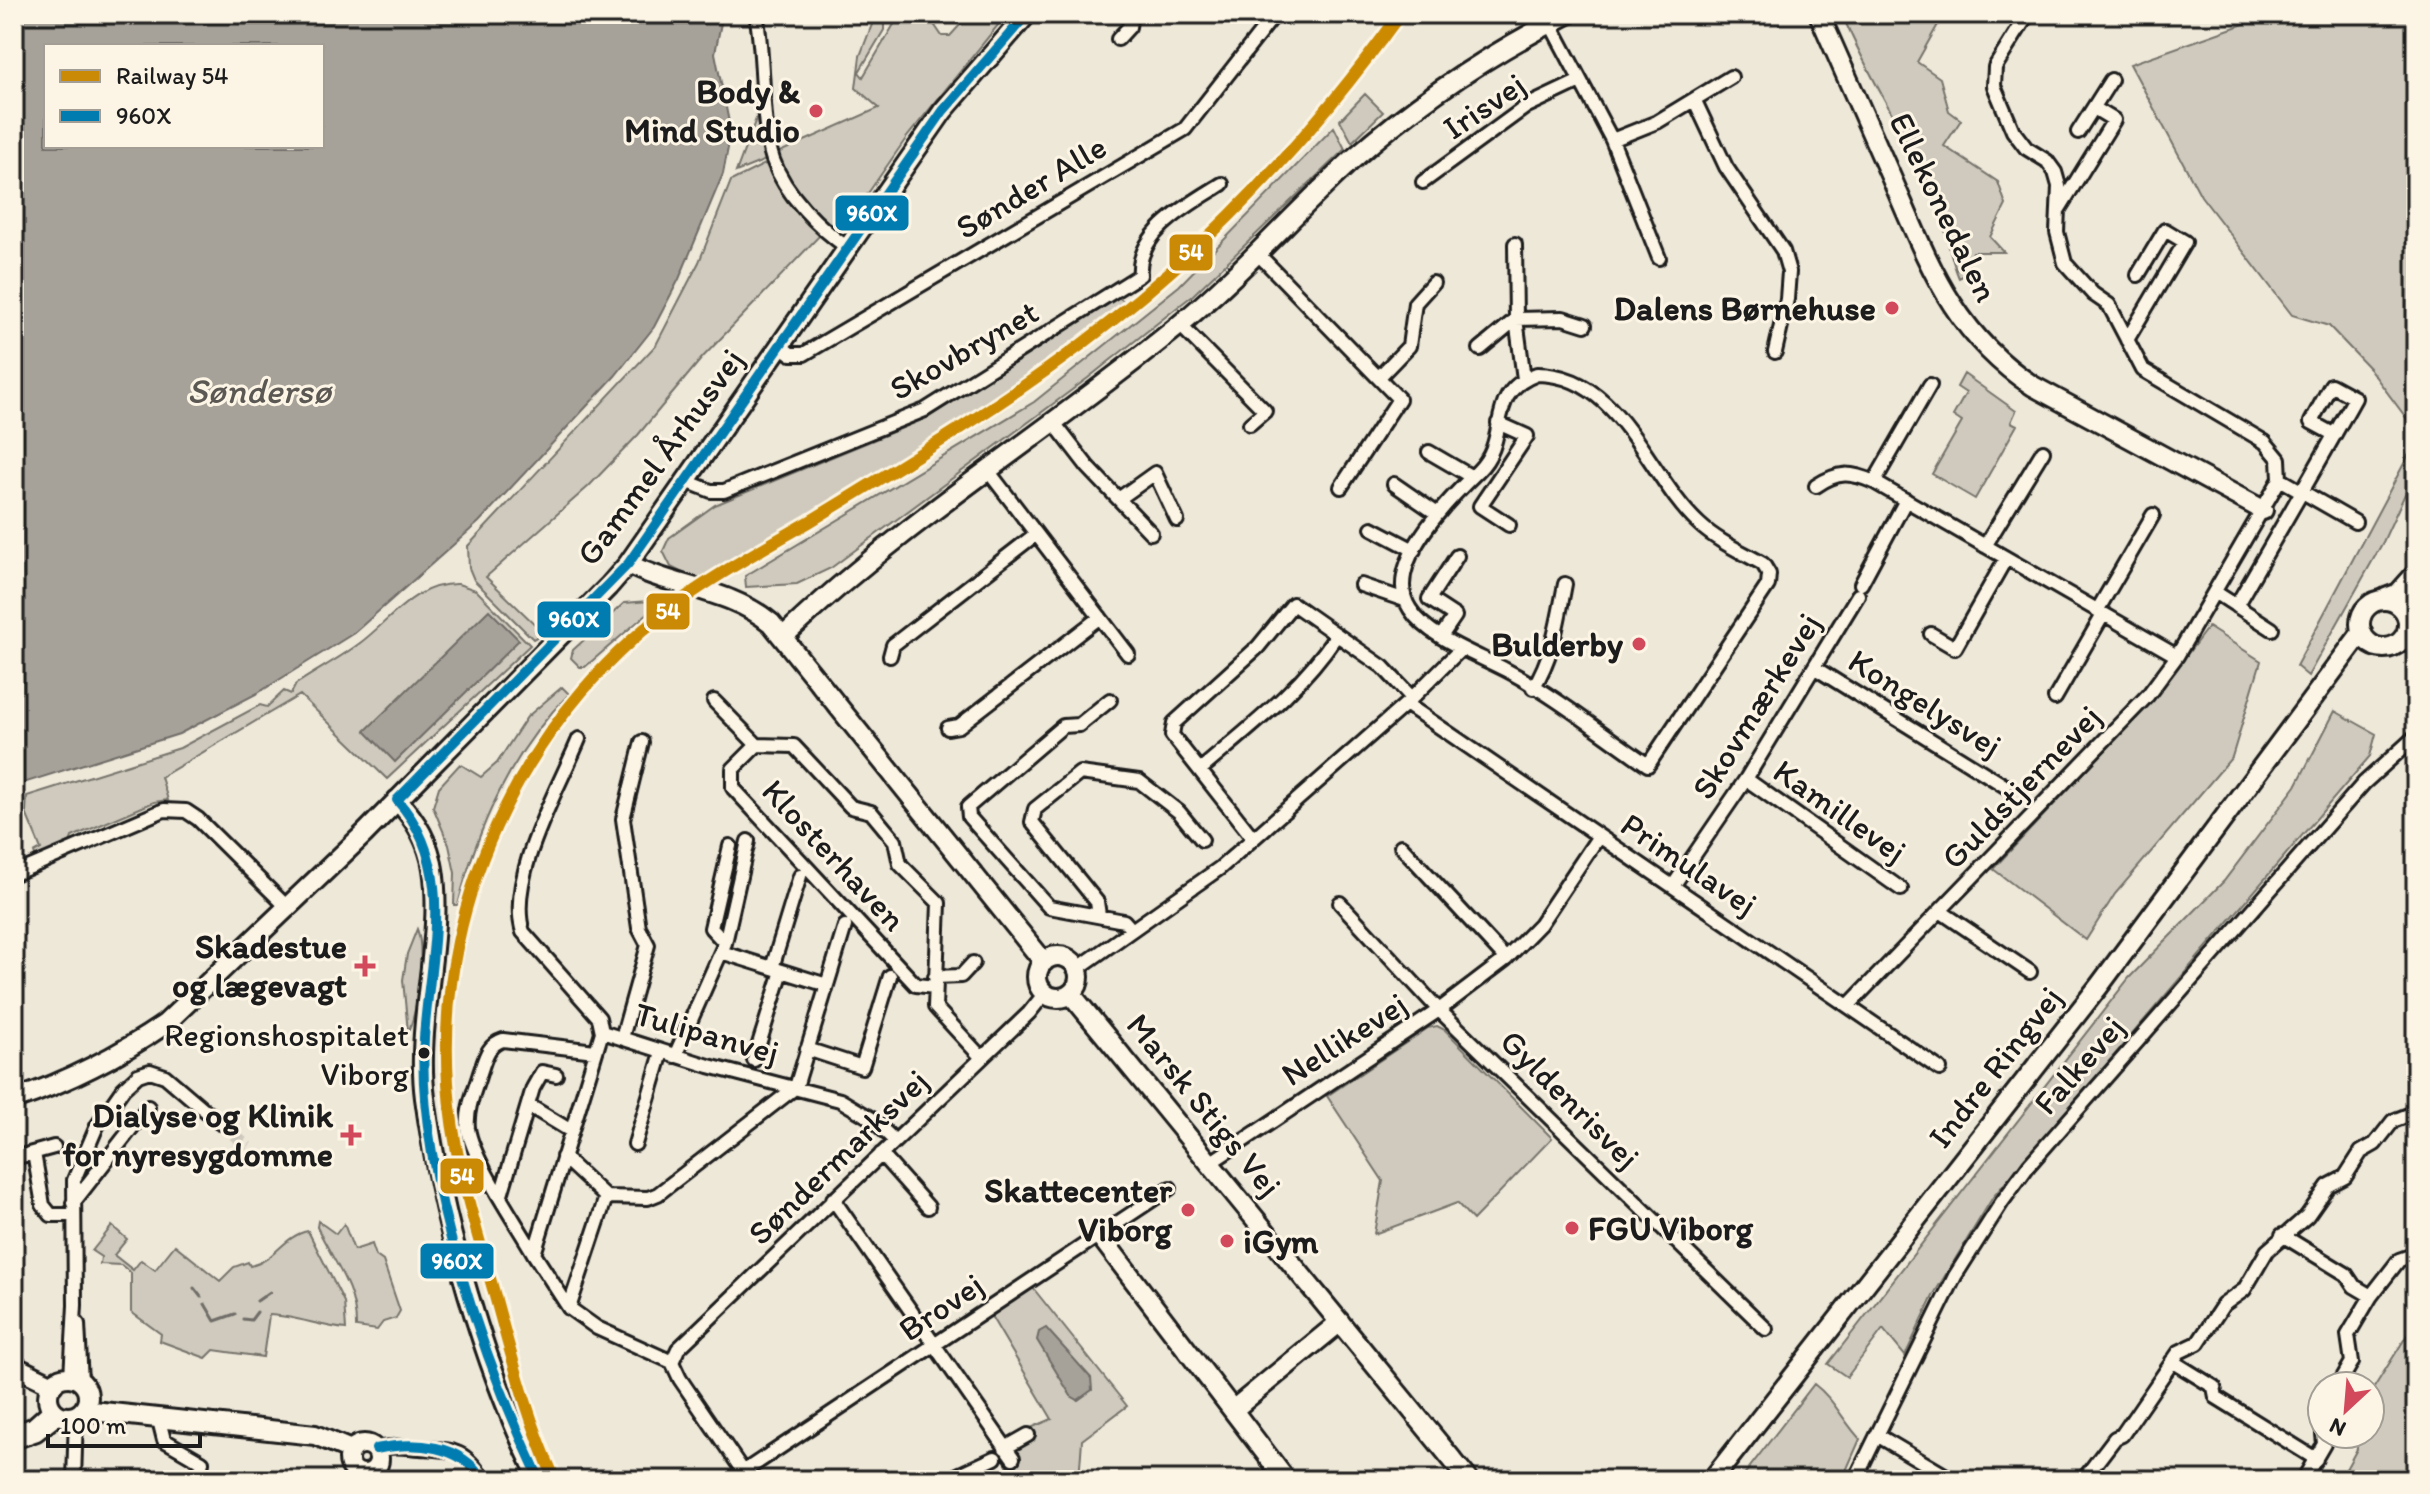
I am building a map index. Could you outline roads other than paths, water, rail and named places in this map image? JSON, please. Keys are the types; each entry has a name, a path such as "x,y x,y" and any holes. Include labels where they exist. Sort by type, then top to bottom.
{"main road":[{"path":"2406,613 2399,594 2416,575"}],"street":[{"path":"756,14 772,159 788,187 810,215 848,248"},
{"name":"Gammel Århusvej","path":"14,1100 67,1082 130,1048 165,1024 397,800 628,564 947,105 1027,14"},
{"path":"1118,39 1129,27 1131,14"},
{"name":"Sønder Alle","path":"779,345 791,354 804,354 1185,129 1275,14"},
{"path":"784,636 842,580 1180,325 1396,123 1499,51 1568,14"},
{"name":"Ellekonedalen","path":"1819,14 1939,287 1969,331 2008,370 2033,386 2263,510"},
{"path":"2028,14 1995,67 1994,86 2013,131 2026,148 2047,161 2055,172 2059,186 2057,232 2065,263 2093,294 2109,305 2143,370 2265,442 2279,459 2280,479 2355,522"},
{"path":"1550,23 1612,140 1637,196 1659,258"},
{"path":"1612,140 1657,122 1731,77"},
{"path":"2078,132 2111,80"},
{"name":"Irisvej","path":"1423,182 1527,106 1580,81"},
{"path":"1695,101 1726,167 1783,251 1789,272 1787,299 1775,352"},
{"path":"2058,212 2114,120 2094,108"},
{"name":"Skovbrynet","path":"686,481 711,491 724,491 925,410 962,390 1140,275 1139,262 1153,236 1183,209 1222,184"},
{"path":"2127,340 2185,242 2165,230 2138,275"},
{"path":"1515,244 1516,319 1524,379"},
{"path":"1258,254 1399,399 1341,487"},
{"path":"1379,377 1409,346 1415,303 1433,283"},
{"path":"1480,349 1516,319 1563,318 1585,325"},
{"path":"1180,325 1265,411 1250,424"},
{"path":"1537,374 1564,377 1596,395 1698,524 1763,564 1769,574 1768,585 1648,765 1507,671 1461,649 1419,620 1405,600 1405,574 1414,550 1436,513 1493,451 1498,423 1507,394 1524,379 1537,374"},
{"path":"1874,482 1930,385"},
{"path":"1054,423 1088,467 1151,533"},
{"path":"1498,423 1527,436 1480,506 1509,525"},
{"path":"2236,606 2335,435"},
{"path":"1985,546 2043,451"},
{"path":"1429,452 1472,477"},
{"path":"989,472 1128,654"},
{"path":"1120,498 1155,473 1177,520"},
{"path":"1816,486 1833,475 1854,473 1874,482 2177,656"},
{"name":"Guldstjernevej","path":"1848,1006 2117,728 2177,656 2280,479"},
{"path":"1394,484 1436,513"},
{"name":"Skovmærkevej","path":"1673,886 1746,779 1815,668 1906,500"},
{"path":"2055,698 2153,515"},
{"path":"1372,528 1414,550"},
{"path":"890,656 893,645 1036,534"},
{"path":"1442,635 1455,616 1429,599 1457,556"},
{"path":"1931,634 1955,648 2006,558"},
{"path":"628,564 649,575 755,609 784,636 1044,962"},
{"path":"1533,688 1544,671 1565,584"},
{"path":"1361,585 1405,600"},
{"path":"2215,592 2272,629"},
{"path":"1253,838 1172,735 1174,723 1258,647 1293,604 1383,667 1409,701"},
{"path":"2367,606 2406,613 2405,636 2397,645 2386,648 2368,639 2360,619 2367,606"},
{"path":"948,728 959,726 1100,617"},
{"path":"1200,770 1293,690 1336,636"},
{"name":"Indre Ringvej","path":"1712,1480 2099,986 2322,689 2368,639"},
{"path":"1077,969 1220,868 1409,701 1461,649"},
{"name":"Kongelysvej","path":"1815,668 2005,786"},
{"path":"1110,700 1079,725 1063,726 968,807 969,817 1049,907 1058,912 1099,915 1124,921 1132,930"},
{"name":"Klosterhaven","path":"714,701 757,745 794,746 851,807 871,812 895,841 900,864 939,903 935,1007 982,1058"},
{"name":"Primulavej","path":"1409,701 1599,836 1940,1069"},
{"name":"Falkevej","path":"1855,1480 1955,1276 2029,1165 2364,783 2416,736"},
{"path":"534,1254 602,1032 599,1018 523,932 519,918 518,902 533,847 579,739"},
{"path":"622,1038 648,945 639,928 623,819 642,742"},
{"name":"Klosterhaven","path":"757,745 733,769 733,788 916,985 935,982"},
{"path":"1099,915 1097,902 1032,822 1035,809 1080,773 1139,781 1179,812 1202,840"},
{"name":"Kamillevej","path":"1746,779 1901,889"},
{"path":"397,800 421,833 433,867 433,916 422,1063 425,1100 448,1222 480,1329 540,1480"},
{"path":"14,874 164,810 186,811 198,819 287,907"},
{"name":"Nellikevej","path":"1210,1163 1439,1010 1506,959 1540,924 1599,836"},
{"path":"635,1144 669,1054 723,947 748,841"},
{"path":"730,846 711,928 723,947 827,985"},
{"path":"1401,846 1506,959"},
{"name":"Tulipanvej","path":"754,1060 800,876"},
{"name":"Gyldenrisvej","path":"1340,903 1439,1010 1766,1329"},
{"path":"1940,911 2030,972"},
{"name":"Tulipanvej","path":"796,1087 845,926"},
{"path":"1063,957 1077,969 1078,983 1071,994 1058,998 1045,993 1037,974 1044,962 1063,957"},
{"path":"935,982 961,976 973,963"},
{"name":"Tulipanvej","path":"807,1049 862,1067 890,976"},
{"name":"Søndermarksvej","path":"672,1362 678,1349 1029,1013 1045,993"},
{"name":"Marsk Stigs Vej","path":"1071,994 1469,1480"},
{"name":"Tulipanvej","path":"602,1032 851,1105 895,1141"},
{"path":"595,1051 503,1040 488,1050 469,1111 468,1129 534,1254 569,1308 597,1328 672,1362 746,1476"},
{"path":"74,1480 68,1398 75,1305 73,1209 76,1174 97,1126 138,1075 150,1071 165,1076 220,1123"},
{"path":"501,1195 528,1105 542,1072 556,1075"},
{"path":"563,1157 606,1197 648,1198 658,1194 796,1087"},
{"path":"528,1105 571,1131"},
{"path":"34,1153 43,1205 51,1215 73,1209 148,1107"},
{"path":"2083,1480 2115,1438 2122,1435 2162,1381 2179,1352 2198,1343 2223,1305 2244,1290 2267,1251 2307,1216 2328,1186 2345,1177 2361,1152 2375,1144 2393,1121 2416,1112"},
{"path":"14,1158 54,1147"},
{"path":"881,1154 928,1207"},
{"path":"76,1174 86,1174 101,1167"},
{"name":"Brovej","path":"746,1476 1170,1188"},
{"path":"569,1308 606,1197"},
{"path":"833,1199 1009,1453 1028,1435"},
{"path":"2282,1235 2346,1274 2354,1286 2371,1296"},
{"path":"1100,1236 1286,1480"},
{"path":"2347,1370 2352,1362 2348,1335 2371,1296 2399,1260 2416,1254"},
{"path":"1233,1410 1340,1322"},
{"path":"2172,1361 2214,1387 2216,1397 2316,1459"},
{"path":"14,1366 68,1398"},
{"path":"14,1379 68,1398 158,1416 315,1435 351,1450 367,1443 376,1449 379,1459 368,1475 349,1462 351,1450"},
{"path":"14,1431 32,1425 68,1398"},
{"path":"14,1442 37,1434 68,1398"},
{"path":"158,1416 164,1440 202,1462 198,1480"},
{"path":"1877,1435 1953,1480"},
{"path":"376,1449 395,1444 451,1449 475,1464 483,1480"},
{"path":"2303,1480 2321,1450"},
{"path":"947,1480 995,1458"}],"water":[{"name":"Søndersø","path":"14,14 719,14 721,23 715,53 731,132 723,174 679,279 654,327 615,376 479,522 354,633 258,693 179,734 14,786"},
{"path":"489,610 519,640 395,762 365,731"},
{"path":"1046,1328 1091,1378 1092,1390 1078,1400 1071,1396 1037,1340 1039,1332"}],"waterway":[{"path":"194,1288 201,1297"},
{"path":"257,1301 270,1292"},
{"path":"205,1304 215,1321 235,1314"},
{"path":"243,1319 251,1320 257,1312"}],"tunnel":[{"path":"220,1123 248,1147"}],"rail line":[{"name":"54","path":"555,1480 520,1386 471,1213 454,1136 448,1083 448,1012 458,943 477,875 504,810 539,748 582,692 631,641 686,597 982,414 1128,308 1213,232 1293,149 1400,14"}],"place":[{"name":"Body & Mind Studio","path":"816,111"},
{"name":"Dalens Børnehuse","path":"1892,308"},
{"name":"Bulderby","path":"1639,644"},
{"name":"Skadestue og lægevagt","path":"365,966"},
{"name":"Regionshospitalet Viborg","path":"424,1053"},
{"name":"Dialyse og Klinik for nyresygdomme","path":"351,1135"},
{"name":"Skattecenter Viborg","path":"1188,1210"},
{"name":"FGU Viborg","path":"1572,1228"},
{"name":"iGym","path":"1227,1241"}]}
